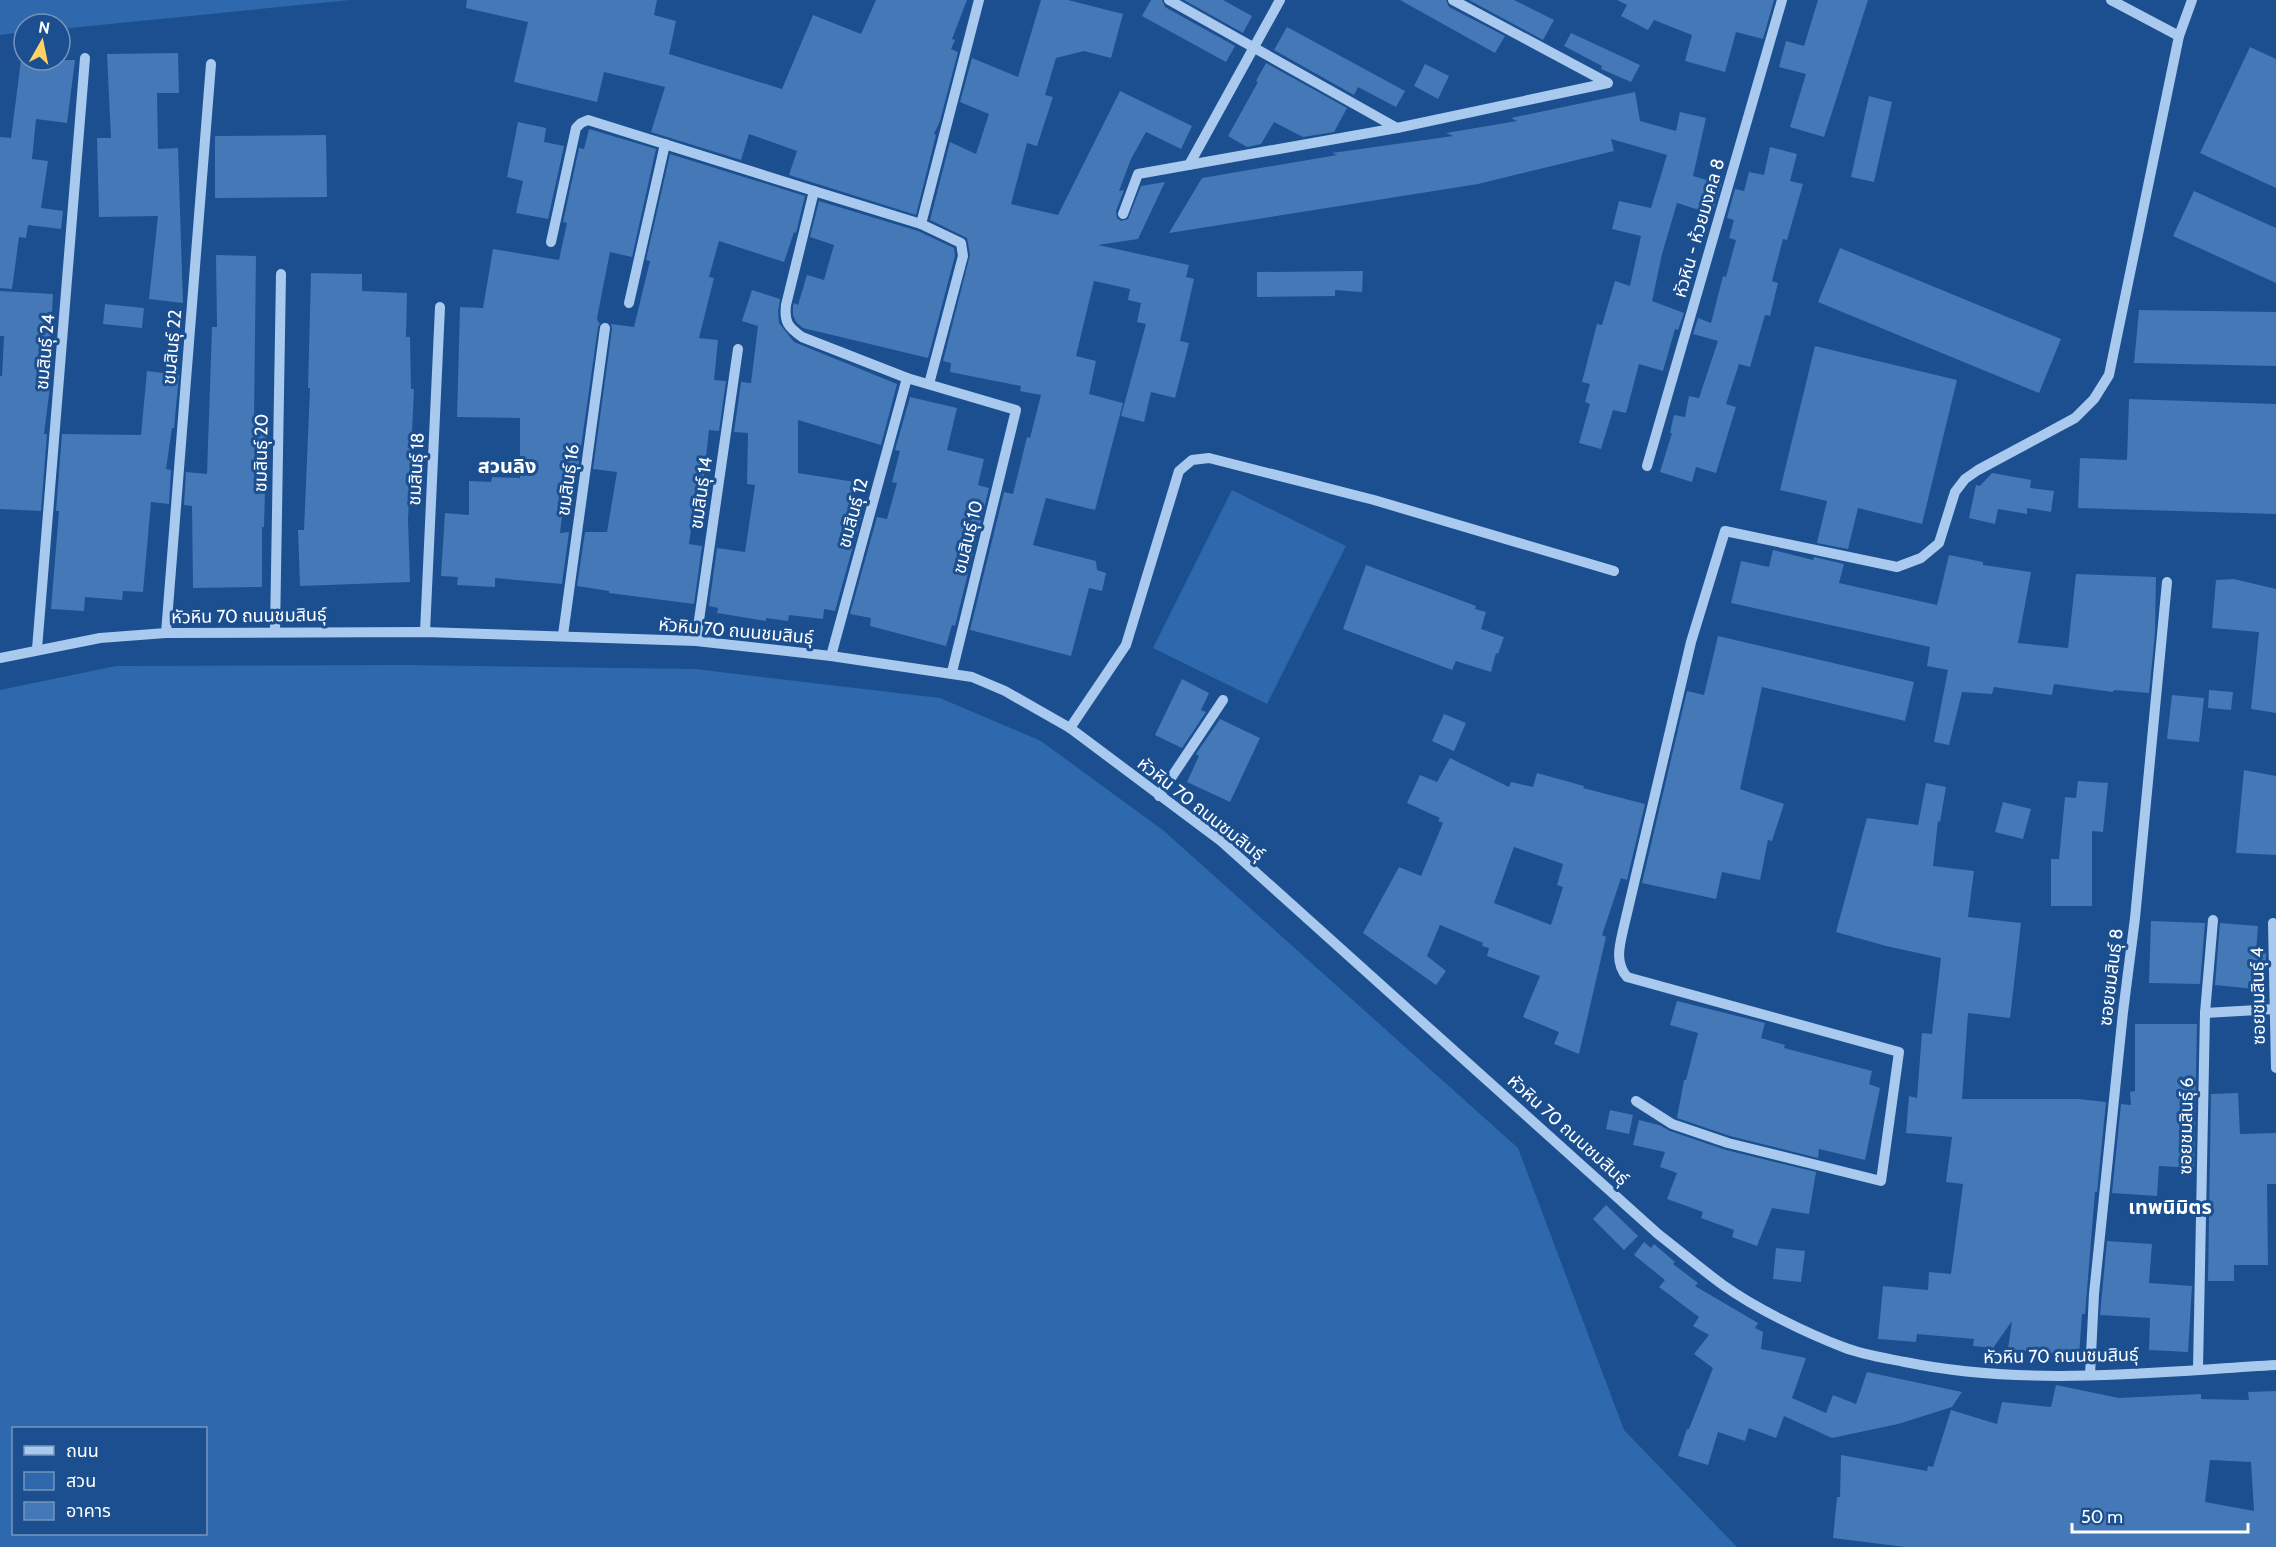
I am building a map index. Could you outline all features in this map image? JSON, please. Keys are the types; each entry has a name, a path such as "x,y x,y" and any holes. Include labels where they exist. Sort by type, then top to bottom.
{"street":[{"path":"921,224 979,0"},
{"path":"1169,0 1396,128"},
{"path":"1189,165 1280,0"},
{"path":"1123,214 1138,174 1396,128 1608,83 1453,0"},
{"name":"หัวหิน - ห้วยมงคล 8","path":"1647,466 1782,0"},
{"path":"2111,0 2179,36"},
{"path":"1636,1101 1672,1124 1728,1143 1881,1181 1899,1052 1627,977 1620,969 1618,957 1623,926 1691,642 1725,531 1897,567 1921,558 1939,543 1955,492 1965,479 2075,418 2094,399 2109,375 2179,36 2192,0"},
{"name":"ชมสินธุ์ 24","path":"37,649 85,58"},
{"name":"ชมสินธุ์ 22","path":"166,633 211,64"},
{"path":"551,242 576,128 588,120 921,224 961,243 963,256 929,384 907,378 802,337 789,327 785,319 786,304 813,191"},
{"path":"629,303 665,144"},
{"name":"ชมสินธุ์ 20","path":"275,632 281,274"},
{"name":"ชมสินธุ์ 18","path":"425,632 440,307"},
{"name":"ชมสินธุ์ 16","path":"563,636 604,328"},
{"name":"ชมสินธุ์ 14","path":"696,641 738,349"},
{"name":"ชมสินธุ์ 12","path":"831,656 907,378"},
{"name":"ชมสินธุ์ 10","path":"929,384 1016,410 952,672"},
{"path":"1070,728 1126,645 1179,471 1192,460 1209,458 1374,500 1614,571"},
{"name":"ซอยชมสินธุ์ 8","path":"2090,1375 2094,1294 2135,918 2167,582"},
{"name":"หัวหิน 70 ถนนชมสินธุ์","path":"0,658 100,638 166,633 425,632 696,641 831,656 952,672 972,677 1005,691 1070,728 1221,841 1658,1234 1724,1286 1786,1322 1835,1344 1887,1359 1979,1374 2030,1377 2276,1365"},
{"path":"1159,796 1223,700"},
{"name":"ซอยชมสินธุ์ 6","path":"2198,1369 2205,1013 2213,920"},
{"name":"ซอยชมสินธุ์ 4","path":"2273,923 2276,1068"},
{"path":"2205,1013 2275,1009"}],"green space":[{"path":"0,0 350,0 72,28 72,12 12,12 12,34 0,35"},
{"path":"1232,490 1346,546 1267,704 1153,648"},
{"path":"407,665 695,669 940,698 1041,741 1164,831 1518,1148 1624,1430 1737,1547 0,1547 0,690 116,666"}],"building":[{"path":"467,0 657,0 654,15 676,21 669,54 782,89 813,15 861,34 876,0 967,0 952,39 955,40 951,49 958,52 940,121 934,134 936,135 916,215 789,175 797,151 749,134 741,160 651,132 665,87 604,72 597,102 514,82 528,22 466,8"},
{"path":"1041,0 1068,0 1123,14 1111,58 1084,51 1056,58 1045,95 1053,97 1037,146 1027,143 1011,204 1058,215 1120,91 1192,126 1181,149 1146,132 1131,159 1119,191 1124,190 1116,211 1117,218 1121,221 1128,219 1141,186 1165,182 1138,239 1098,245 1189,265 1186,277 1194,279 1180,341 1189,343 1175,398 1151,392 1144,422 1121,416 1146,324 1137,322 1141,303 1128,300 1130,289 1094,281 1076,356 1096,361 1089,394 1123,403 1095,510 1046,498 1033,545 1096,561 1097,570 1106,573 1102,591 1089,588 1071,656 970,630 1004,492 1013,494 1027,437 1030,438 1041,395 1020,391 1021,386 950,372 951,363 943,361 970,255 967,238 930,220 950,142 976,154 989,114 960,102 972,58 1018,77"},
{"path":"1151,0 1162,0 1165,7 1235,46 1226,62 1142,16"},
{"path":"1184,0 1223,0 1252,16 1243,33"},
{"path":"1400,0 1446,0 1449,7 1505,36 1495,53"},
{"path":"1469,0 1514,0 1554,20 1543,40"},
{"path":"1617,0 1774,0 1763,39 1736,32 1725,72 1685,61 1692,35 1654,20 1648,30 1621,16 1627,5"},
{"path":"1818,0 1868,0 1824,137 1790,127 1806,74 1779,67 1786,41 1804,46"},
{"path":"1287,27 1405,91 1396,107 1358,87 1354,95 1274,50"},
{"path":"1571,33 1640,65 1631,82 1601,69 1602,66 1564,46"},
{"path":"2250,47 2276,59 2276,188 2200,153"},
{"path":"178,53 179,93 157,93 158,149 178,148 183,303 149,299 158,216 99,217 97,138 111,138 107,54"},
{"path":"72,60 75,60 67,123 36,119 32,159 48,161 41,208 63,211 61,229 28,225 26,238 19,237 12,289 0,288 0,137 11,138 19,72 72,72"},
{"path":"1266,63 1347,108 1334,132 1303,137 1274,122 1261,144 1247,147 1228,136"},
{"path":"1425,64 1449,76 1438,99 1414,86"},
{"path":"1635,92 1640,121 1676,131 1680,112 1706,118 1693,176 1721,184 1712,214 1677,203 1662,254 1652,301 1684,313 1678,330 1675,329 1663,371 1639,364 1626,413 1613,410 1601,449 1579,443 1590,404 1585,402 1590,384 1582,382 1597,324 1602,325 1615,281 1630,286 1641,236 1612,229 1619,201 1651,208 1667,155 1611,139 1614,151 1478,184 1169,233 1202,178 1337,155 1332,153 1453,136 1446,133 1517,121 1511,118"},
{"path":"1869,96 1892,102 1874,182 1851,177"},
{"path":"518,122 546,128 544,142 564,146 548,219 516,213 523,181 507,177"},
{"path":"589,129 656,149 632,257 610,252 597,318 600,323 578,468 568,467 560,533 569,532 562,584 495,578 495,587 457,585 458,577 441,576 445,513 469,515 469,481 491,482 492,477 520,478 520,418 457,417 460,307 483,308 493,249 559,260 567,223 563,222 579,148 584,149"},
{"path":"326,135 327,197 215,198 215,136"},
{"path":"1770,147 1797,154 1790,181 1803,184 1787,240 1783,239 1772,281 1778,283 1770,316 1765,315 1750,367 1739,364 1726,404 1736,407 1716,473 1696,467 1692,482 1660,472 1672,433 1670,433 1674,415 1685,417 1689,396 1699,398 1718,341 1693,334 1698,318 1711,323 1723,276 1726,277 1736,240 1729,238 1734,220 1727,218 1735,189 1744,191 1749,172 1764,175"},
{"path":"670,154 805,196 796,233 794,232 784,262 719,241 709,277 714,278 699,338 718,340 714,380 726,381 719,431 709,430 703,484 697,484 689,544 702,546 694,604 609,593 609,591 577,586 585,532 607,532 617,472 593,469 611,324 634,327 650,261 646,260"},
{"path":"2194,191 2276,228 2276,283 2173,236"},
{"path":"819,201 918,231 954,248 955,256 928,358 803,328 796,322 793,306 794,303 798,305 807,275 824,280 834,245 810,237"},
{"path":"1840,248 2061,339 2039,393 1818,302"},
{"path":"216,255 256,256 254,419 267,419 262,587 193,588 192,506 184,505 186,472 207,474 212,327 217,327"},
{"path":"1363,271 1362,292 1335,290 1335,296 1257,297 1257,272"},
{"path":"311,273 362,274 362,291 407,293 406,337 410,337 411,389 414,389 408,520 410,582 300,586 298,530 304,530 310,388 308,388"},
{"path":"752,290 780,299 779,323 794,342 897,384 881,445 798,420 798,473 855,482 850,512 862,514 835,611 824,609 823,619 789,615 788,621 766,618 766,621 717,613 718,608 709,606 717,548 745,552 755,485 747,484 748,433 734,432 741,382 751,383 758,326 742,321"},
{"path":"0,291 53,294 49,377 51,378 44,434 47,434 41,511 0,509 0,376 2,376 4,336 0,336"},
{"path":"105,304 144,308 142,328 103,324"},
{"path":"2139,310 2276,312 2276,366 2134,363"},
{"path":"1815,346 1957,380 1922,524 1858,508 1848,549 1817,543 1827,501 1780,490"},
{"path":"147,371 179,375 174,428 172,428 166,469 171,470 169,504 151,502 143,592 123,591 122,600 85,597 84,611 51,609 59,511 56,511 62,434 141,435"},
{"path":"910,397 957,408 947,450 984,459 978,485 989,488 955,626 952,625 946,646 870,626 871,618 850,614 877,517 887,519 897,483 892,482 900,451 895,450"},
{"path":"2129,399 2276,404 2276,514 2078,508 2080,458 2127,460"},
{"path":"1992,473 2031,480 2030,488 2054,491 2051,512 2027,508 2027,514 1998,509 1995,524 1969,518 1976,485 1980,486"},
{"path":"1773,550 1813,560 1814,557 1844,564 1839,583 1937,605 1949,555 1983,562 1983,565 2031,572 2018,643 2068,648 2076,574 2156,577 2155,633 2149,693 2114,690 2113,692 2054,684 2052,695 1994,687 1992,694 1962,692 1949,745 1934,742 1948,670 1927,666 1930,647 1731,603 1741,561 1769,567"},
{"path":"1366,565 1476,606 1475,609 1486,612 1481,629 1504,637 1498,654 1496,653 1491,672 1456,661 1452,670 1343,629"},
{"path":"2234,579 2276,589 2276,713 2251,709 2259,632 2212,628 2216,580"},
{"path":"1718,636 1914,682 1905,721 1762,687 1740,789 1784,804 1772,841 1768,840 1760,880 1722,872 1716,899 1642,883 1687,691 1704,695"},
{"path":"1182,679 1209,693 1201,710 1206,712 1182,748 1155,735"},
{"path":"2209,690 2233,692 2231,710 2208,708"},
{"path":"2172,695 2204,698 2199,742 2167,739"},
{"path":"1444,714 1466,723 1454,751 1432,741"},
{"path":"1220,719 1260,738 1230,802 1187,782 1199,756 1196,754"},
{"path":"1450,758 1509,787 1511,782 1533,787 1537,773 1645,804 1627,880 1621,878 1602,935 1606,937 1579,1054 1554,1044 1559,1032 1523,1017 1540,976 1487,956 1489,948 1482,946 1483,943 1440,925 1427,956 1446,971 1436,985 1363,933 1399,867 1421,876 1443,823 1438,821 1440,818 1407,803 1420,775 1437,782","holes":["1514,847 1563,864 1557,885 1563,887 1551,925 1494,903"]},
{"path":"2244,770 2276,776 2276,855 2236,853"},
{"path":"2078,781 2108,783 2103,832 2092,831 2092,906 2051,906 2051,859 2059,859 2065,797 2076,798"},
{"path":"1926,783 1946,787 1940,822 1938,821 1933,866 1974,871 1968,917 2021,923 2010,1018 1968,1013 1962,1099 2078,1099 2106,1102 2079,1356 2008,1349 2012,1321 1993,1348 1973,1346 1974,1339 1917,1334 1916,1342 1878,1339 1883,1286 1928,1290 1929,1272 1951,1274 1963,1184 1946,1182 1952,1137 1906,1133 1909,1096 1917,1098 1922,1033 1932,1034 1941,958 1836,932 1867,818 1918,825"},
{"path":"2003,802 2031,809 2023,839 1995,832"},
{"path":"2151,921 2205,923 2200,984 2149,983"},
{"path":"2220,923 2258,926 2256,952 2266,953 2265,990 2215,985"},
{"path":"1677,1001 1765,1023 1761,1038 1785,1045 1784,1048 1872,1071 1869,1084 1880,1088 1865,1160 1819,1149 1818,1158 1730,1136 1677,1118 1684,1080 1686,1080 1698,1033 1670,1025"},
{"path":"2135,1024 2197,1024 2194,1168 2159,1166 2157,1196 2112,1193 2121,1104 2131,1105 2130,1092 2135,1091"},
{"path":"2238,1093 2240,1134 2276,1133 2276,1184 2267,1184 2268,1265 2234,1265 2234,1281 2208,1281 2211,1094"},
{"path":"1610,1110 1633,1115 1629,1134 1606,1129"},
{"path":"1639,1120 1726,1150 1816,1172 1809,1214 1772,1208 1757,1246 1732,1237 1734,1230 1701,1218 1703,1212 1667,1199 1677,1173 1660,1167 1665,1152 1633,1145"},
{"path":"1606,1205 1638,1236 1624,1250 1593,1219"},
{"path":"2107,1241 2152,1244 2149,1283 2192,1286 2188,1352 2149,1350 2150,1318 2100,1315"},
{"path":"1644,1242 1651,1248 1654,1244 1675,1262 1673,1264 1698,1283 1695,1286 1758,1323 1755,1328 1763,1332 1761,1349 1806,1358 1792,1398 1826,1413 1833,1395 1856,1404 1867,1372 1962,1392 1952,1407 1898,1424 1832,1438 1784,1416 1776,1438 1749,1428 1745,1441 1718,1432 1708,1465 1678,1456 1713,1368 1694,1354 1709,1335 1693,1326 1699,1317 1659,1287 1665,1280 1634,1255"},
{"path":"1776,1248 1805,1251 1801,1282 1773,1279"},
{"path":"2056,1385 2119,1398 2201,1394 2201,1399 2249,1400 2248,1392 2276,1391 2276,1547 1905,1547 1833,1538 1837,1497 1840,1497 1841,1455 1927,1471 1928,1466 1933,1467 1951,1410 1997,1424 2002,1402 2051,1407","holes":["2210,1460 2251,1462 2254,1511 2205,1502"]}],"district":[{"name":"สวนลิง","path":"507,466"},
{"name":"เทพนิมิตร","path":"2170,1207"}]}
